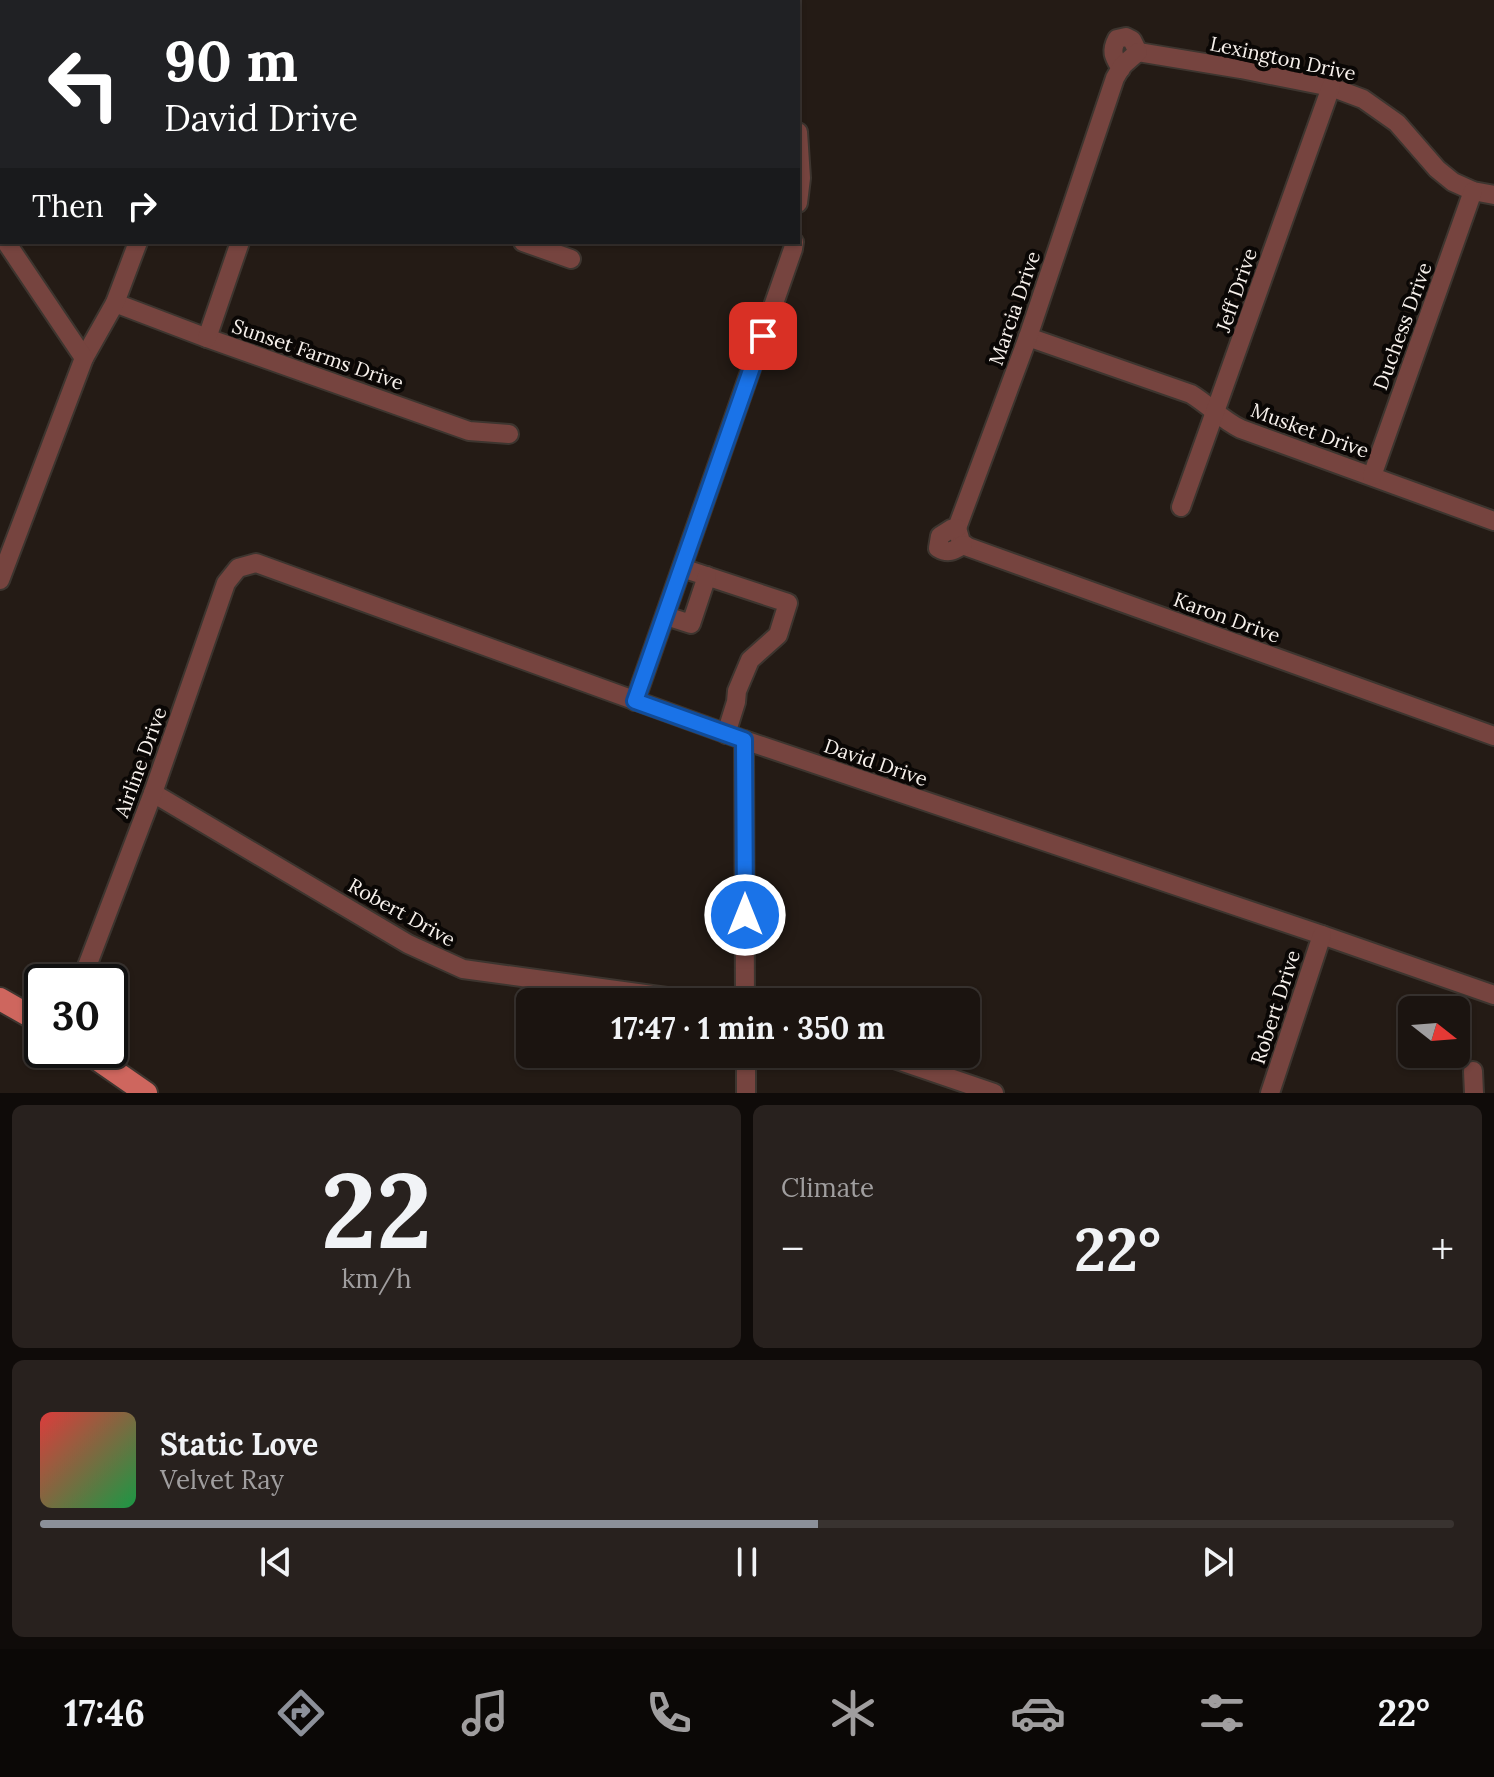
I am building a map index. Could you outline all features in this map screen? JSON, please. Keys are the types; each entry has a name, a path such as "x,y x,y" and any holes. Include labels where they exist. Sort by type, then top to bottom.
{"main road":[{"path":"0,999 24,1013"},
{"path":"110,1068 146,1093"}],"street":[{"name":"Marcia Drive","path":"960,536 1115,78 1138,52"},
{"name":"Lexington Drive","path":"1138,52 1331,87 1363,99 1397,123 1437,169 1453,182 1473,191 1494,195"},
{"name":"Jeff Drive","path":"1181,507 1331,87"},
{"path":"800,163 800,186"},
{"name":"Duchess Drive","path":"1372,476 1473,191"},
{"path":"7,244 84,358"},
{"path":"0,580 84,358 115,303 137,244"},
{"path":"207,338 239,244"},
{"path":"529,244 571,259"},
{"path":"635,701 794,244"},
{"name":"Sunset Farms Drive","path":"115,303 469,431 509,434"},
{"name":"Musket Drive","path":"1028,337 1191,394 1225,422 1241,429 1494,521"},
{"name":"Karon Drive","path":"960,536 1494,736"},
{"name":"David Drive","path":"248,564 276,569 726,734 1494,995"},
{"name":"Airline Drive","path":"88,964 153,793 226,583 238,568 248,564"},
{"path":"682,568 788,603 778,635 750,660 737,691 726,734"},
{"path":"666,616 691,624 707,576"},
{"path":"744,740 745,988"},
{"name":"Robert Drive","path":"153,793 408,944 463,969 601,988"},
{"name":"Robert Drive","path":"1270,1093 1322,935"},
{"path":"746,1068 746,1093"},
{"path":"921,1068 994,1093"},
{"path":"1473,1071 1474,1093"}],"route":[{"path":"745,915 744,740 635,701 763,336"}]}
